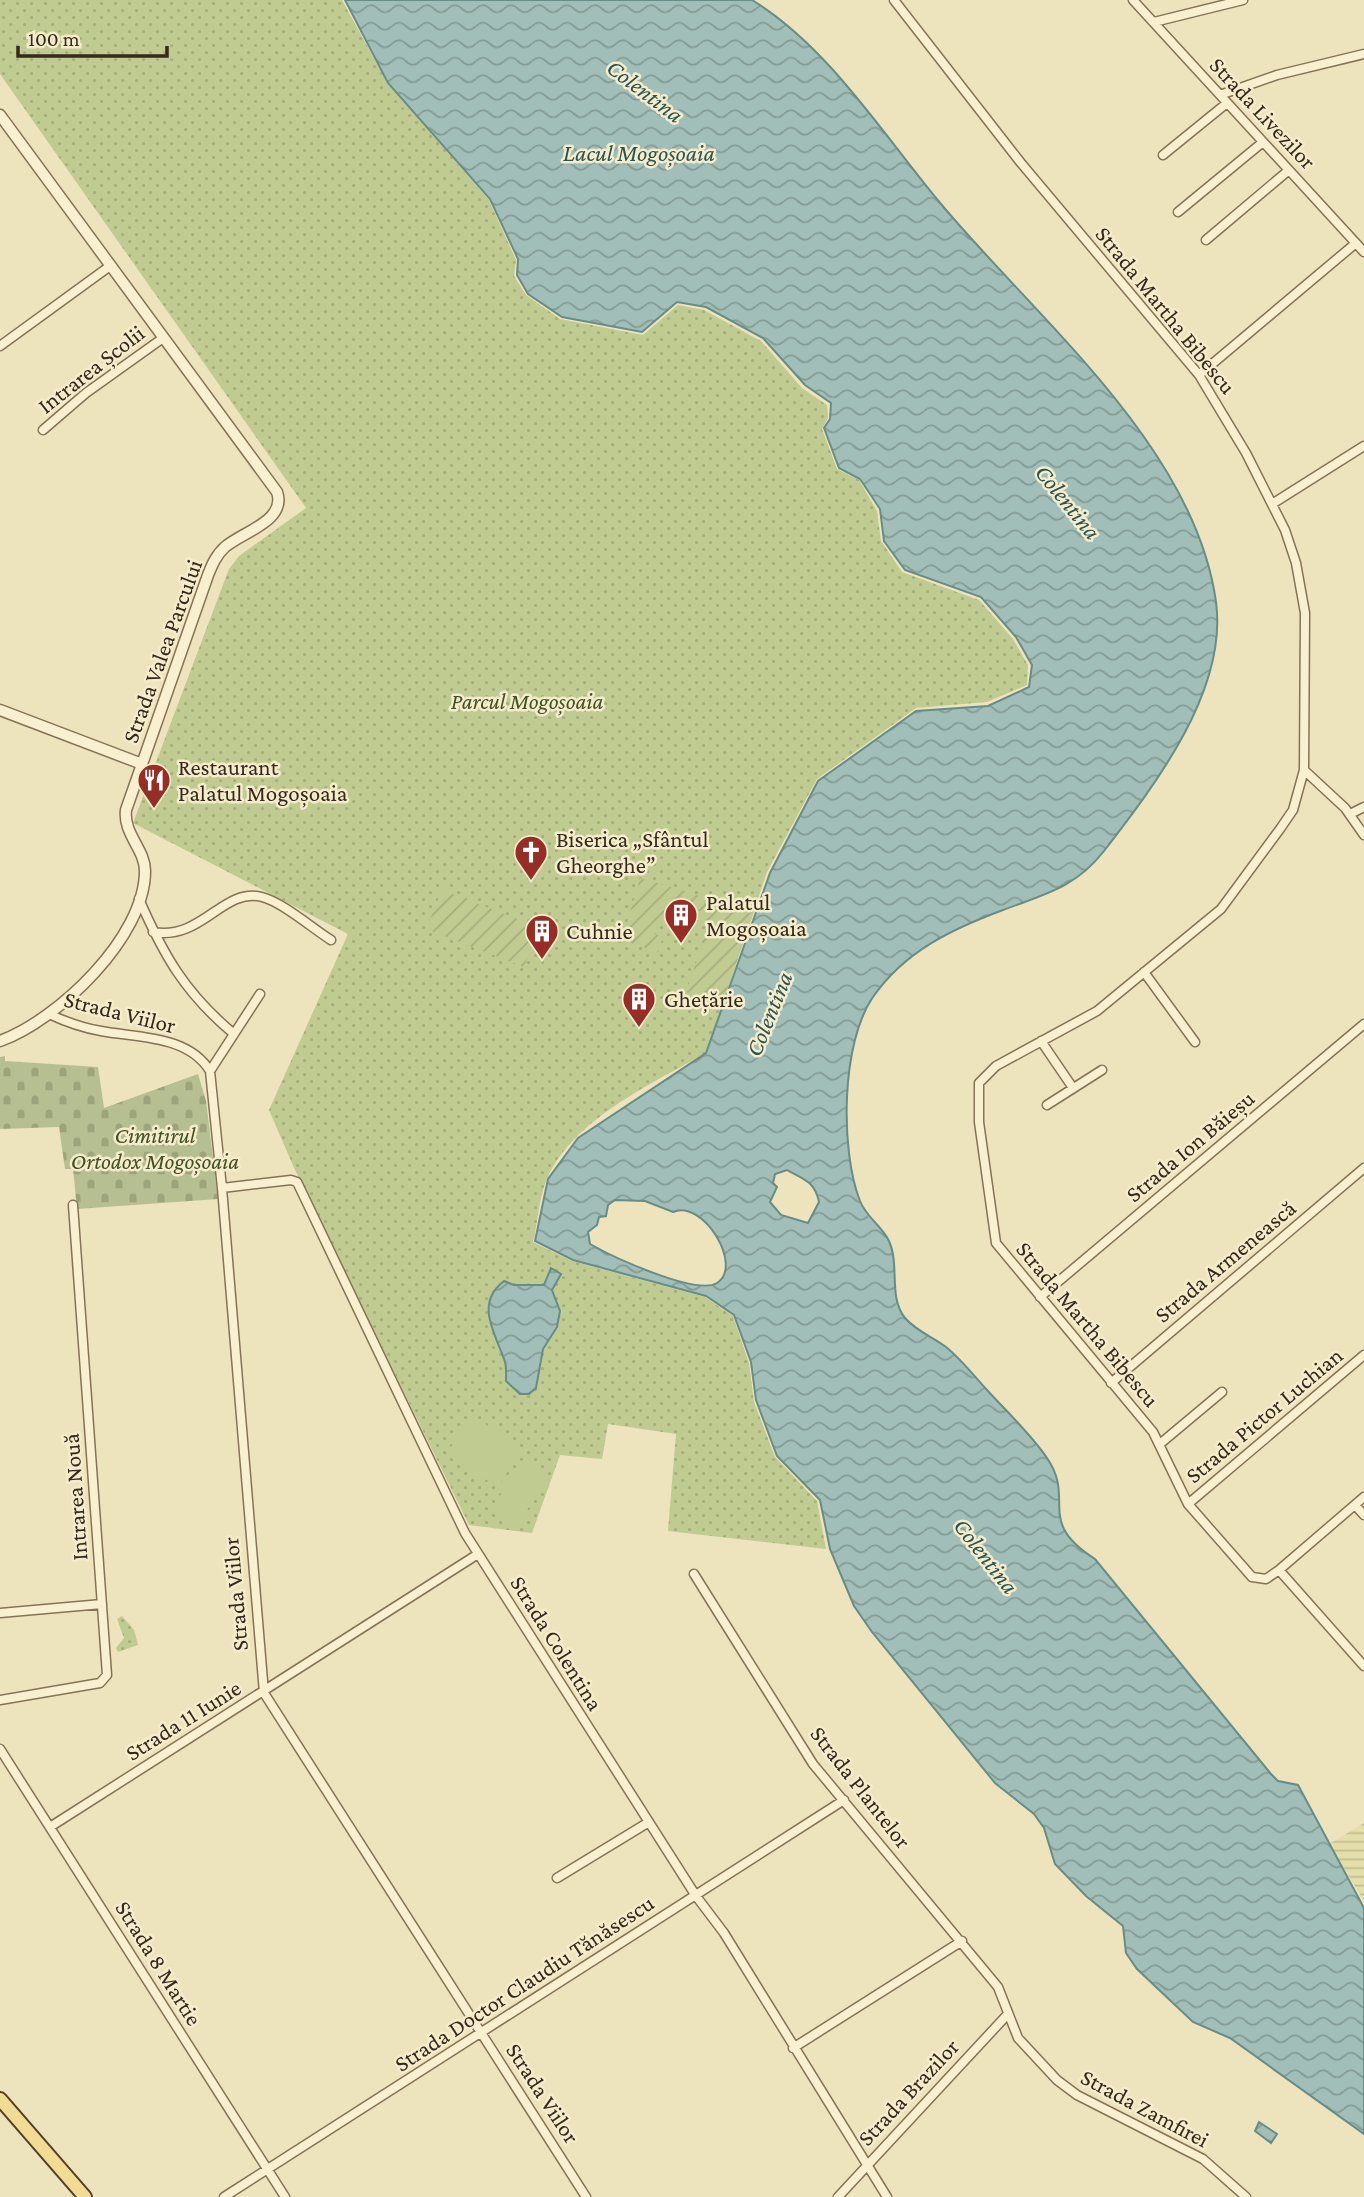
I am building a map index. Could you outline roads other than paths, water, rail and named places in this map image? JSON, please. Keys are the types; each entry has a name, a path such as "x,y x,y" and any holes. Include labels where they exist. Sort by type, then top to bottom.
{"main road":[{"path":"0,2099 85,2197"}],"street":[{"name":"Strada Martha Bibescu","path":"894,0 1021,163 1199,375 1246,453 1285,530 1296,563 1305,613 1304,770 1293,810 1220,909 1097,1011 987,1073 979,1083 977,1094 996,1244 1161,1443 1188,1504 1256,1579 1266,1579 1279,1570"},
{"name":"Strada Livezilor","path":"1133,0 1364,252"},
{"path":"1154,22 1243,0"},
{"path":"1220,95 1277,75 1364,54"},
{"path":"1163,155 1227,103"},
{"name":"Strada Valea Parcului","path":"0,115 277,492 279,506 274,515 225,547 212,564 125,818 145,864 139,899 127,929 113,951 49,1014 0,1041"},
{"path":"1178,212 1263,142"},
{"path":"1206,240 1289,170"},
{"path":"1199,375 1356,243"},
{"path":"0,346 110,266"},
{"name":"Intrarea Școlii","path":"43,430 86,393 163,338"},
{"path":"1272,504 1364,446"},
{"path":"0,710 142,764"},
{"path":"1304,770 1350,814 1364,835"},
{"path":"1350,814 1364,807"},
{"path":"153,932 177,934 187,931 224,905 251,896 267,899 331,940"},
{"path":"139,899 153,932 189,991 234,1034"},
{"path":"1144,972 1195,1042"},
{"path":"209,1071 260,994"},
{"name":"Strada Viilor","path":"49,1014 99,1031 167,1042 198,1056 209,1071 222,1188 264,1693 586,2197"},
{"name":"Strada Ion Băieșu","path":"1040,1297 1364,1024"},
{"path":"1041,1041 1073,1088"},
{"path":"1047,1105 1102,1070"},
{"name":"Strada Armenească","path":"1111,1382 1364,1168"},
{"name":"Strada Colentina","path":"222,1188 292,1180 297,1182 478,1554 696,1896 724,1933 887,2197"},
{"name":"Intrarea Nouă","path":"0,1700 105,1681 102,1604 73,1205"},
{"name":"Strada Pictor Luchian","path":"1188,1504 1364,1355"},
{"path":"1161,1443 1222,1392"},
{"path":"1364,1497 1279,1570 1364,1666"},
{"path":"1355,1505 1364,1515"},
{"name":"Strada 11 Iunie","path":"50,1827 264,1693 478,1554"},
{"name":"Strada Plantelor","path":"694,1574 813,1763 998,1987 1007,2015"},
{"path":"0,1613 102,1604"},
{"name":"Strada 8 Martie","path":"0,1749 285,2197"},
{"name":"Strada Doctor Claudiu Tănăsescu","path":"224,2197 844,1800"},
{"path":"557,1878 649,1822"},
{"path":"793,2048 962,1941"},
{"name":"Strada Brazilor","path":"838,2197 1007,2015"},
{"name":"Strada Zamfirei","path":"1007,2015 1018,2038 1057,2080 1077,2095 1203,2159 1246,2197"}],"water":[{"name":"Lacul Mogoșoaia","path":"345,0 752,0 780,19 831,67 941,204 1106,388 1145,438 1178,490 1202,545 1216,602 1217,635 1211,669 1184,735 1145,797 1104,851 1082,874 1046,894 984,917 931,943 900,967 873,997 862,1017 850,1068 847,1097 849,1154 860,1201 889,1241 894,1260 895,1291 905,1318 957,1357 1041,1449 1055,1473 1061,1521 1066,1533 1095,1559 1271,1774 1278,1781 1298,1785 1364,1908 1364,2134 1230,2038 1193,2022 1137,1969 1126,1953 1123,1926 1086,1896 1055,1864 1044,1828 1034,1814 995,1783 872,1632 854,1606 830,1549 820,1500 777,1456 756,1400 751,1362 734,1315 706,1296 573,1260 535,1241 548,1179 578,1138 706,1053 770,873 818,781 916,711 988,706 1029,687 1032,665 1016,637 981,597 905,570 884,541 880,509 860,479 839,468 824,428 830,419 831,403 805,385 763,338 706,307 677,302 642,332 562,317 528,294 517,275 518,259 490,199 388,83","holes":["787,1170 815,1189 819,1202 808,1223 781,1215 770,1202 777,1187 773,1183 775,1174","615,1200 645,1201 673,1212 685,1211 696,1215 707,1224 723,1250 726,1263 724,1275 717,1283 706,1286 673,1280 590,1244 588,1232 597,1225 599,1217 606,1216 608,1205"]},
{"path":"551,1268 561,1274 552,1290 560,1311 557,1327 543,1349 536,1388 529,1394 520,1394 506,1381 505,1361 489,1318 490,1299 504,1281 514,1285 544,1285"},
{"path":"1259,2122 1277,2134 1271,2143 1255,2131"}],"place":[{"name":"Restaurant Palatul Mogoșoaia","path":"154,810"},
{"name":"Biserica „Sfântul Gheorghe”","path":"531,882"},
{"name":"Palatul Mogoșoaia","path":"681,945"},
{"name":"Cuhnie","path":"542,961"},
{"name":"Ghețărie","path":"639,1029"}],"water label":[{"name":"Colentina","path":"645,91"},
{"name":"Colentina","path":"1068,502"},
{"name":"Colentina","path":"769,1014"},
{"name":"Colentina","path":"986,1556"}],"park label":[{"name":"Parcul Mogoșoaia","path":"527,701"},
{"name":"Cimitirul Ortodox Mogoșoaia","path":"155,1148"}]}
